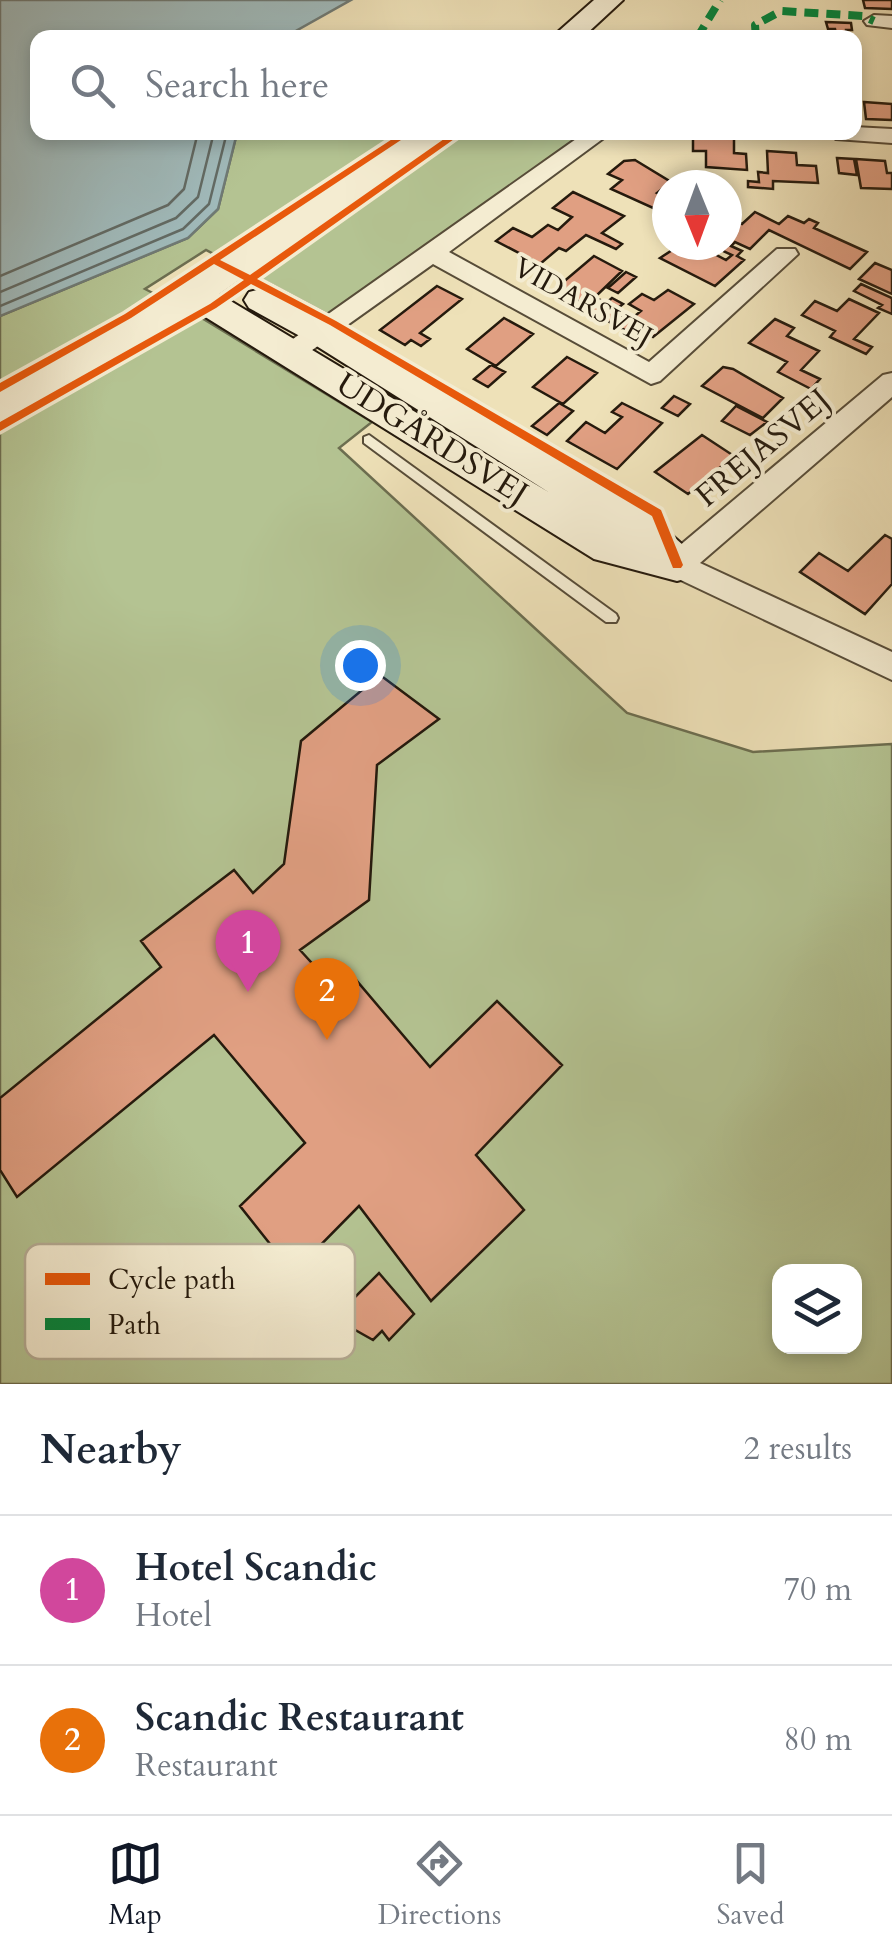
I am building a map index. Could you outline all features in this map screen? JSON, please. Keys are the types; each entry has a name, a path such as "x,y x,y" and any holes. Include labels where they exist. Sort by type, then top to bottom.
{"main road":[{"path":"574,30 610,0"},
{"path":"0,407 207,287 423,140"},
{"name":"UDGÅRDSVEJ","path":"207,287 306,342 608,548 677,566"}],"street":[{"path":"862,134 892,136"},
{"path":"306,342 590,140"},
{"name":"VIDARSVEJ","path":"432,252 651,374 786,254"},
{"name":"FREJASVEJ","path":"677,566 892,382"},
{"name":"UDGÅRDSVEJ","path":"677,566 886,656"}],"lane":[{"path":"368,440 611,618"}],"green space":[{"path":"235,140 579,140 337,319 206,250 145,289 205,320 372,422 339,448 627,713 753,752 892,744 892,1384 0,1384 0,316 188,238 218,209"}],"water":[{"path":"0,0 351,0 297,30 30,30 30,140 235,140 218,209 188,238 0,316"}],"building":[{"path":"863,0 892,0 892,9 865,8"},
{"path":"826,22 851,23 852,30 835,30 828,29"},
{"path":"864,102 892,104 892,120 866,119"},
{"path":"693,140 734,140 734,153 746,154 747,170 706,167 706,151 693,151"},
{"path":"767,151 796,153 797,165 816,166 818,183 773,181 773,189 748,187 748,181 759,182 758,172 768,173"},
{"path":"837,158 854,159 857,175 839,173"},
{"path":"856,159 885,161 887,173 892,173 892,189 861,188"},
{"path":"635,160 652,170 652,207 611,189 622,180 608,174 624,161"},
{"path":"573,192 624,216 602,233 622,244 616,249 586,235 566,251 559,248 540,264 496,241 513,228 532,237 548,225 558,230 572,217 553,208"},
{"path":"755,212 779,224 788,216 804,223 809,219 818,223 814,228 867,252 850,269 769,230 750,249 742,245 742,224"},
{"path":"594,256 622,271 595,297 606,303 612,298 623,304 613,312 630,320 641,311 629,304 642,294 654,300 668,290 694,304 653,337 640,330 635,335 580,307 584,304 555,289"},
{"path":"664,260 744,260 715,286"},
{"path":"875,263 892,270 892,294 859,279"},
{"path":"626,272 636,277 618,293 608,288"},
{"path":"861,284 892,298 892,314 854,291"},
{"path":"437,286 462,299 420,333 430,339 421,346 411,340 405,345 380,330"},
{"path":"849,299 879,313 854,339 872,347 866,354 830,337 835,331 802,315 815,301 837,311"},
{"path":"504,318 533,334 496,366 467,349"},
{"path":"775,319 794,328 787,336 819,351 801,370 820,379 811,389 778,372 787,362 749,343"},
{"path":"567,357 597,373 563,404 533,387"},
{"path":"491,365 505,372 488,387 474,379"},
{"path":"723,367 783,398 763,418 702,386"},
{"path":"674,396 690,404 678,416 662,408"},
{"path":"559,403 573,411 547,435 532,426"},
{"path":"622,403 662,423 617,469 567,441 586,422 605,433 622,417 612,412"},
{"path":"736,406 767,422 750,435 722,421"},
{"path":"702,435 734,456 688,494 655,472"},
{"path":"885,535 892,539 892,584 865,614 800,572 819,553 848,571"},
{"path":"380,675 439,719 377,765 369,900 300,950 330,983 345,967 430,1067 497,1001 562,1065 476,1155 524,1210 431,1301 359,1206 322,1244 270,1244 240,1206 305,1143 214,1035 17,1197 0,1170 0,1098 161,967 141,941 234,870 253,893 284,864 301,741"},
{"path":"379,1273 414,1314 389,1340 382,1331 373,1340 355,1330 355,1297"}],"marked path":[{"path":"702,30 720,0"},
{"path":"755,30 755,25 781,11 863,16 874,21"}],"cycle path":[{"path":"0,388 128,316 397,140"},
{"path":"0,427 213,306 449,140"},
{"path":"215,261 333,323 657,513 677,565"}],"place":[{"name":"Hotel Scandic","path":"248,992"},
{"name":"Scandic Restaurant","path":"327,1040"}]}
